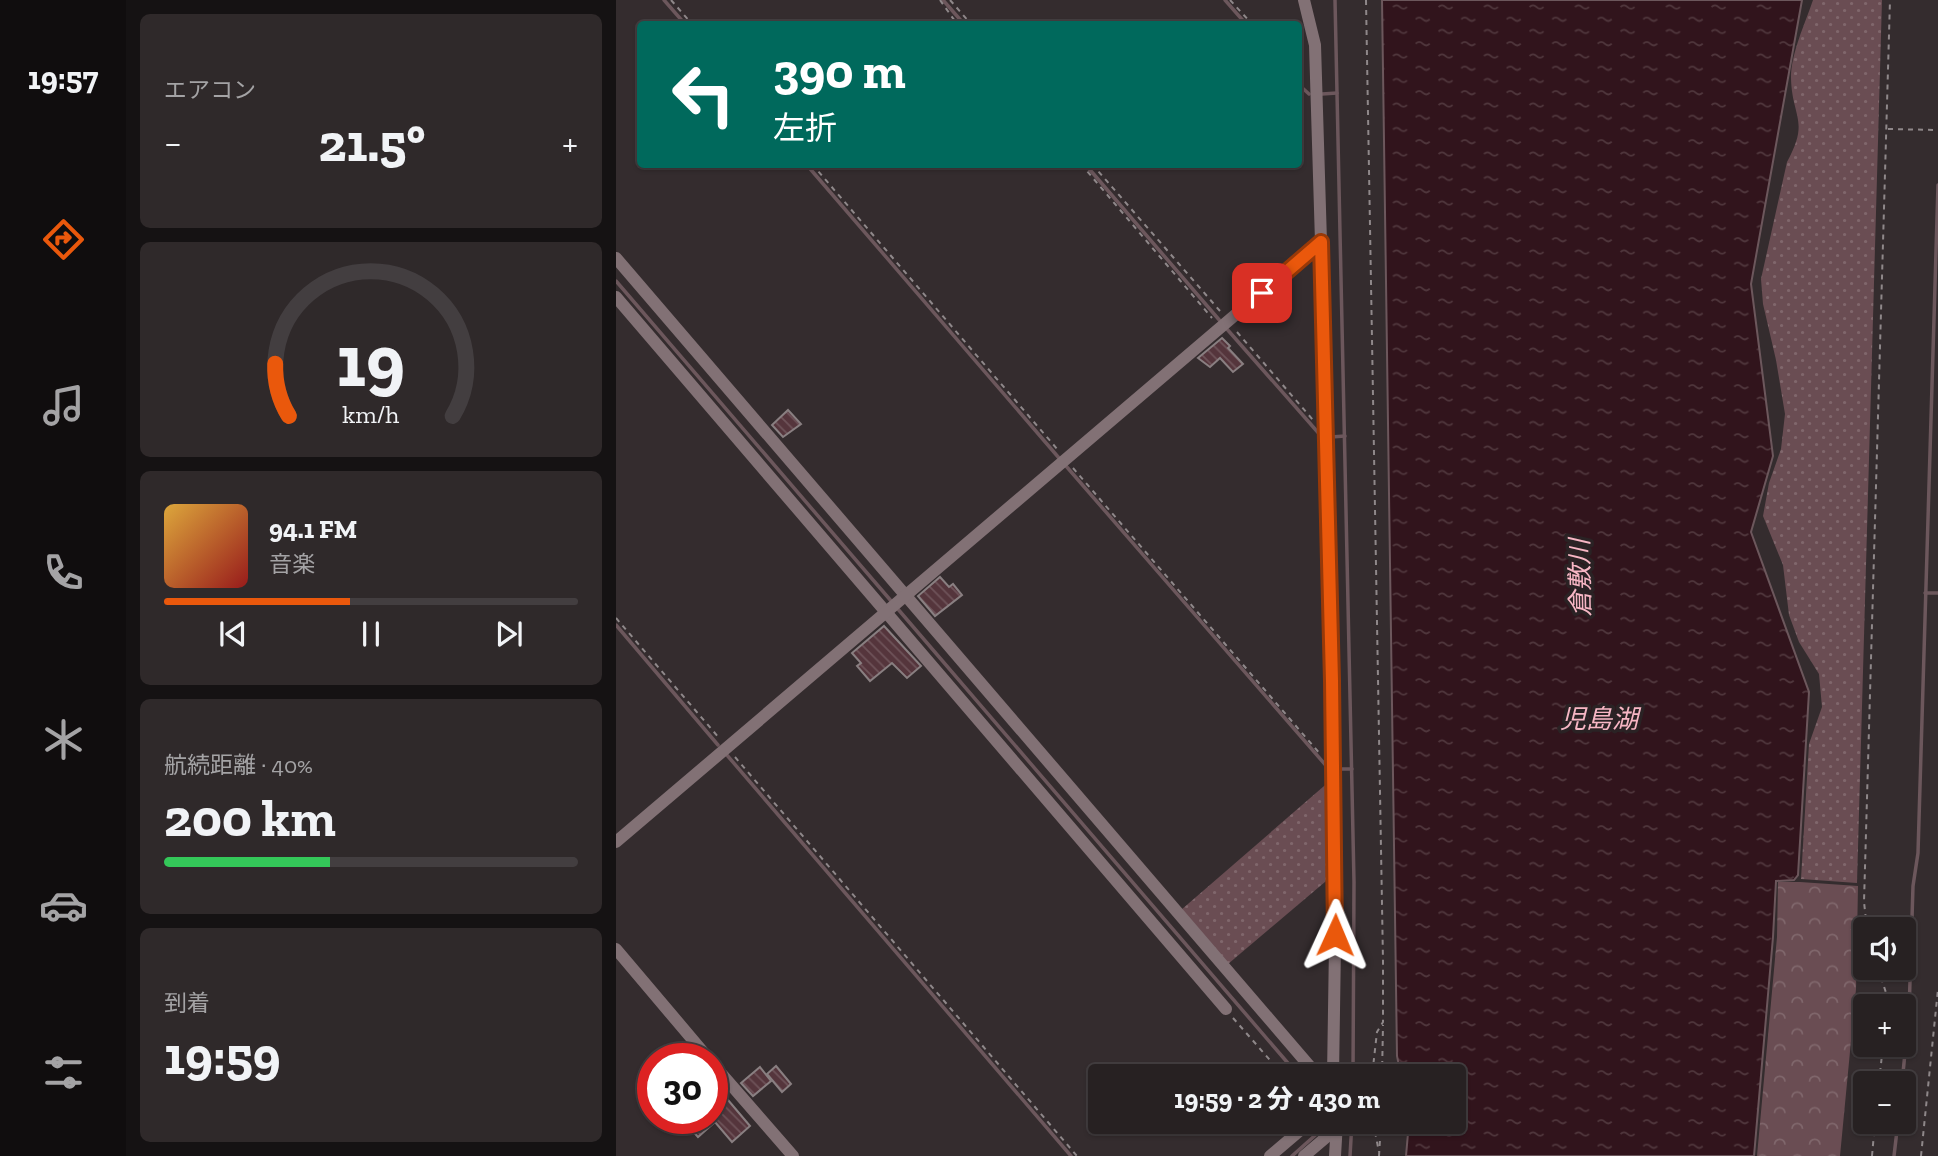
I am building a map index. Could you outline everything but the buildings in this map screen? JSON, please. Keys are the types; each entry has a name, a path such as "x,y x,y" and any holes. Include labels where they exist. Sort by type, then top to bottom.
{"street":[{"path":"1304,0 1315,45 1321,242 1336,880 1333,1064"},
{"path":"616,842 1321,242"},
{"path":"616,258 1226,1009"},
{"path":"616,297 1307,1064"},
{"path":"616,949 695,1043"},
{"path":"728,1081 793,1156"},
{"path":"1270,1156 1296,1134"},
{"path":"1304,1156 1330,1134"},
{"path":"1335,1156 1337,1134"}],"path":[{"path":"671,0 689,21"},
{"path":"940,0 955,21"},
{"path":"950,0 968,21"},
{"path":"1230,0 1249,21"},
{"path":"1366,0 1382,1064"},
{"path":"1865,917 1890,0"},
{"path":"1887,129 1938,130"},
{"path":"815,168 1318,752 1334,762"},
{"path":"1085,168 1224,325 1322,431 1326,432"},
{"path":"1095,168 1224,325"},
{"path":"616,618 1077,1156"},
{"path":"1922,1156 1938,989"},
{"path":"1226,1009 1274,1064"},
{"path":"1373,1064 1377,1032 1382,1022"},
{"path":"1375,1134 1379,1155"},
{"path":"1379,1155 1380,1134"},
{"path":"1872,1156 1874,1134"}],"green space":[{"path":"1813,0 1882,0 1857,883 1801,879 1809,744 1822,707 1819,674 1799,642 1789,615 1783,565 1763,516 1769,483 1781,449 1785,414 1763,304 1761,279 1787,162 1799,128 1792,91 1792,68"},
{"path":"1331,780 1332,876 1228,964 1181,910"},
{"path":"1778,882 1858,886 1857,917 1853,917 1853,980 1856,980 1856,989 1856,994 1853,994 1853,1020 1840,1156 1757,1156 1777,937"}],"water":[{"name":"児島湖","path":"1382,0 1802,0 1751,284 1773,456 1751,532 1809,692 1798,875 1794,880 1776,881 1754,1156 1406,1156 1408,1134 1466,1134 1466,1064 1399,1064"}],"waterway":[{"path":"664,0 682,21"},
{"path":"943,0 961,21"},
{"path":"1225,0 1243,21"},
{"path":"1335,0 1354,882 1353,1064"},
{"path":"1302,88 1309,94"},
{"path":"1322,94 1337,93"},
{"path":"809,168 1059,458"},
{"path":"1088,168 1221,322"},
{"path":"1903,1071 1909,1013 1913,886 1918,853 1938,185"},
{"path":"616,281 892,602"},
{"path":"1226,328 1322,437"},
{"path":"1331,437 1345,436"},
{"path":"1066,466 1329,769"},
{"path":"1925,593 1938,593"},
{"path":"897,608 1289,1064"},
{"path":"616,625 718,745"},
{"path":"726,754 1071,1156"},
{"path":"1337,769 1352,769"},
{"path":"1292,1156 1317,1134"},
{"path":"1350,1156 1351,1134"},
{"path":"1894,1156 1897,1134"}],"route":[{"path":"1262,293 1321,242 1332,681 1335,935"}],"water label":[{"name":"倉敷川","path":"1580,578"}]}
